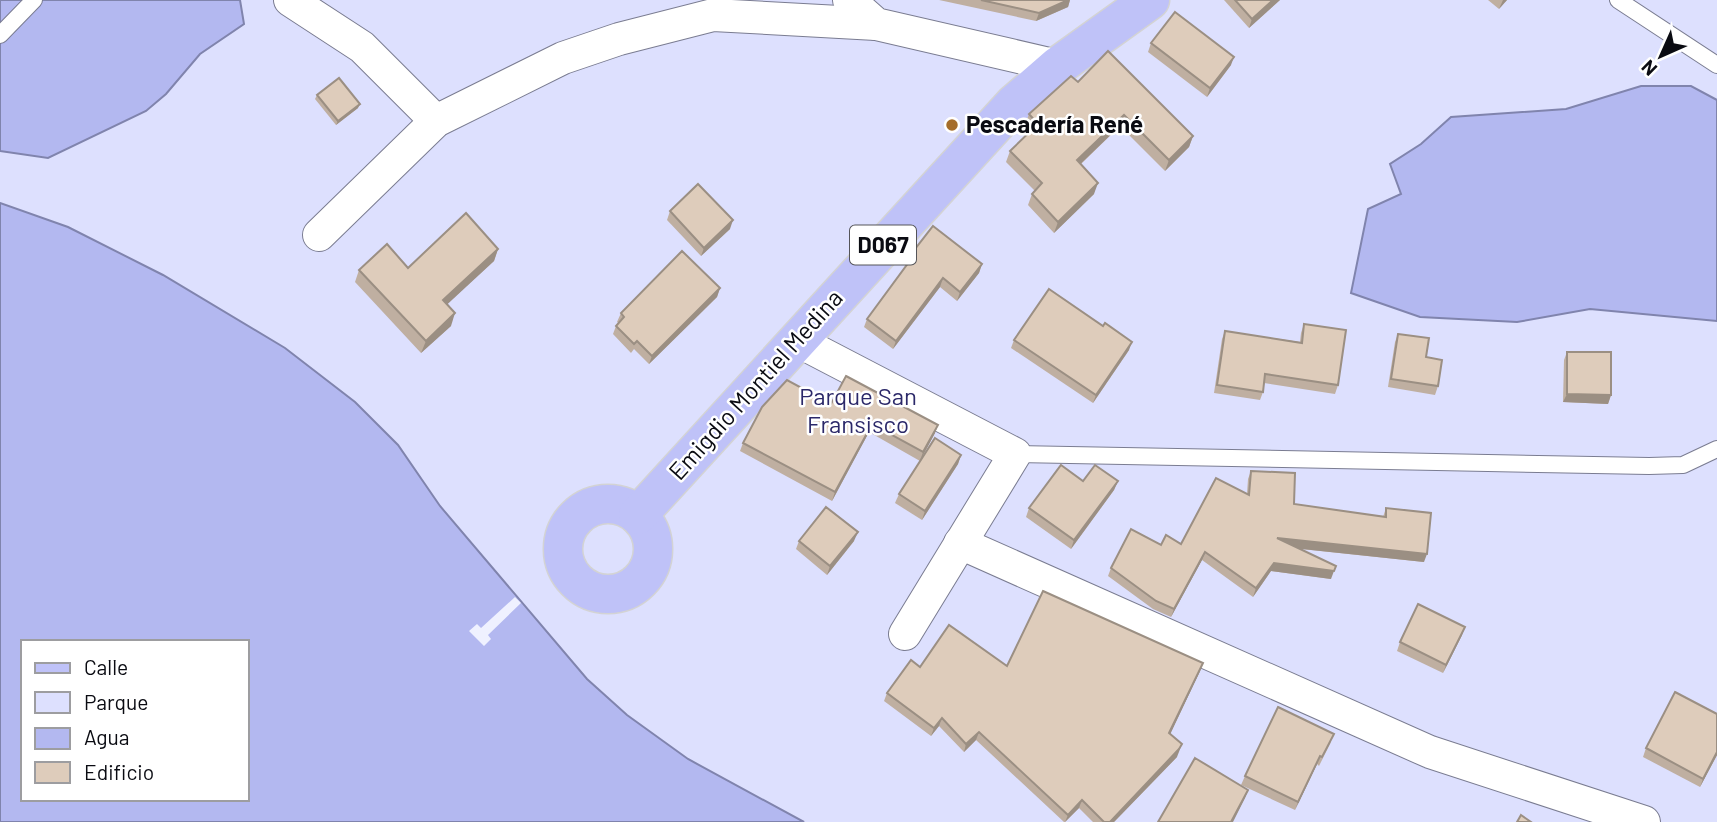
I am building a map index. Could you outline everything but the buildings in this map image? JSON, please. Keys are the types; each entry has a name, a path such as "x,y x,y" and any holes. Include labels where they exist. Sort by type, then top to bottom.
{"main road":[{"name":"Emigdio Montiel Medina","path":"638,514 1014,104 1058,66 1150,0"}],"street":[{"path":"290,0 362,47 436,121"},
{"path":"849,0 876,24"},
{"path":"319,235 436,121 563,58 619,39 713,15 876,24 1058,66"},
{"path":"796,340 1015,454 905,634"},
{"path":"960,543 1430,752 1644,822"}],"lane":[{"path":"0,35 34,0"},
{"path":"1618,0 1717,65"},
{"path":"1015,454 1649,466 1683,465 1717,449"}],"green space":[{"name":"Parque San Fransisco","path":"0,0 1717,0 1717,822 421,822 248,640 243,640 0,531"}],"water":[{"path":"0,0 240,0 244,24 200,54 166,94 146,111 48,158 0,151"},
{"path":"1641,86 1691,86 1717,100 1717,321 1590,309 1517,322 1420,317 1351,293 1368,209 1401,194 1390,164 1421,144 1451,117 1566,109"},
{"path":"0,203 68,227 163,275 285,348 355,402 398,445 440,506 587,679 627,715 688,759 804,822 0,822"}],"pier":[{"path":"515,597 521,603 488,635 491,639 484,646 469,631 477,624 481,628"}],"place":[{"name":"Pescadería René","path":"952,125"}]}
